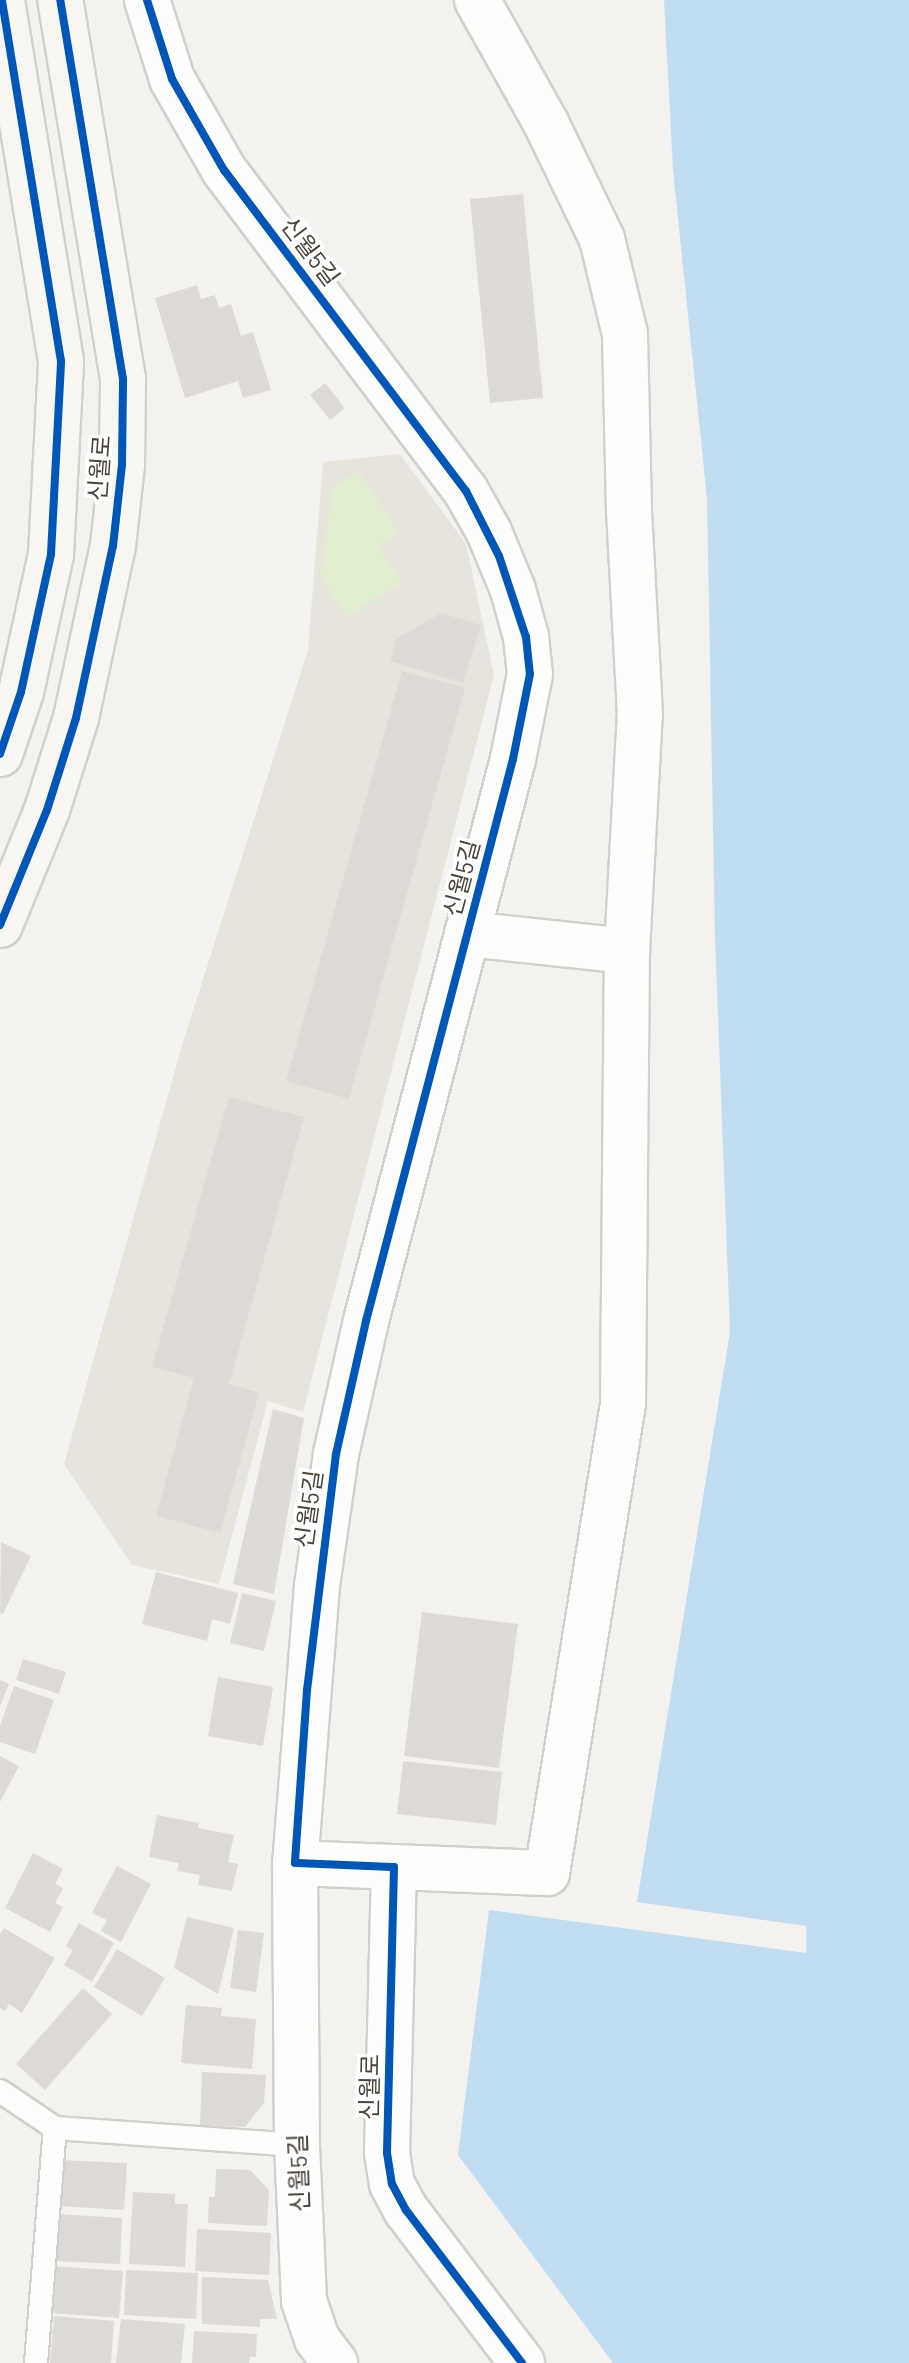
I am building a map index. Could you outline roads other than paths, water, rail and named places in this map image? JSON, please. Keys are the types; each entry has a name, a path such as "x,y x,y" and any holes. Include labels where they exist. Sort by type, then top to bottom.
{"street":[{"name":"신월로","path":"0,754 21,692 51,554 61,361 2,0"},
{"name":"신월로","path":"0,925 47,810 76,718 113,546 122,465 123,379 60,0"},
{"name":"신월5길","path":"147,0 172,79 224,170 466,491 489,532 513,590 526,637 530,674 513,759 366,1321 336,1454 308,1675 295,1863 297,2145 304,2301 317,2339 335,2363"},
{"path":"295,1863 547,1873 623,1403 627,951 640,714 629,511 625,334 602,239 546,123 477,0"},
{"path":"467,934 627,951"},
{"name":"신월로","path":"394,1867 387,2153 392,2184 406,2210 522,2363"}],"lane":[{"path":"0,2091 55,2128 297,2145"},
{"path":"36,2363 55,2128"}],"water":[{"path":"664,0 909,0 909,2363 613,2363 458,2155 489,1910 806,1953 806,1926 637,1902 730,1332 715,937 707,498 673,170"}]}
